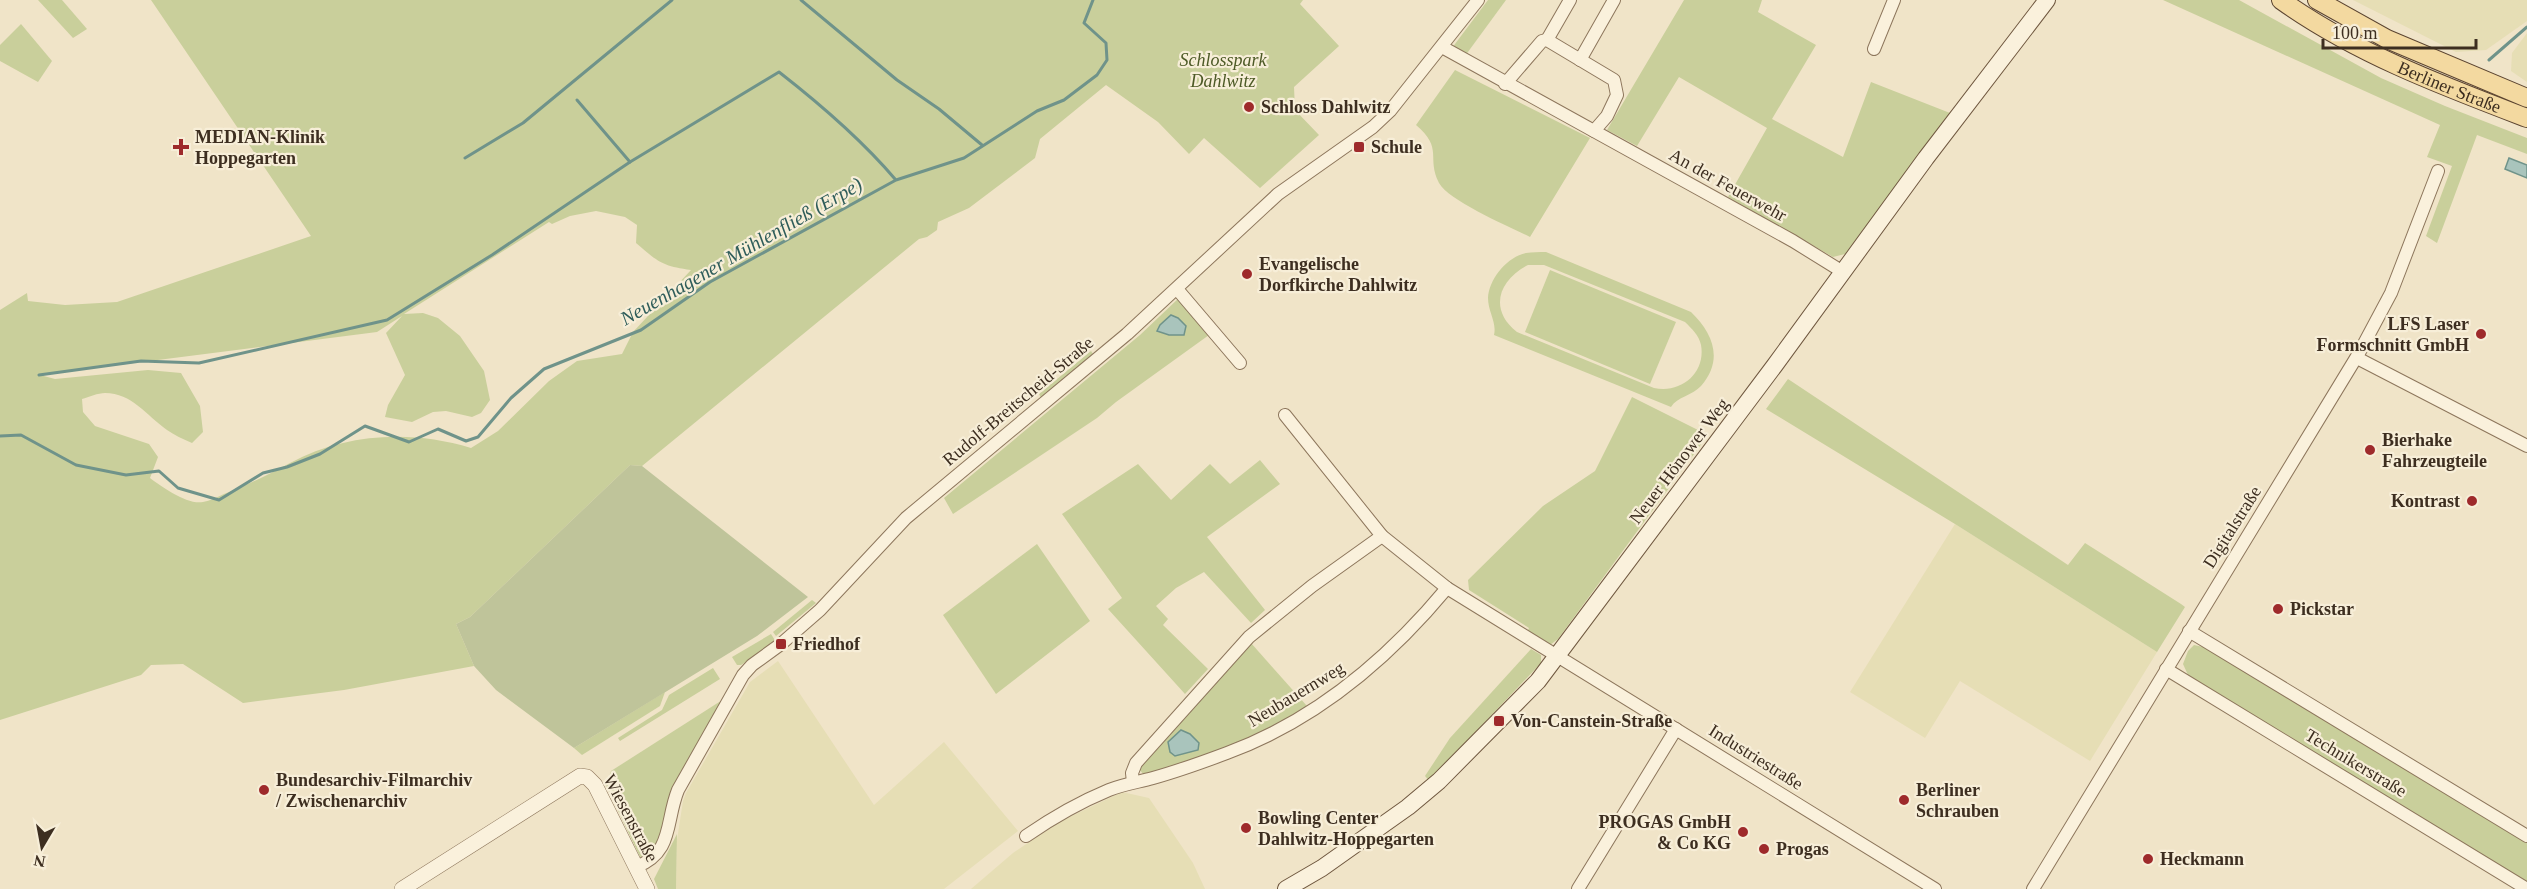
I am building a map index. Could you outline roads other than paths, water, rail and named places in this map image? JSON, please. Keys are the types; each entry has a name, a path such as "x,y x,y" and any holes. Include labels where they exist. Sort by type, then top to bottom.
{"main road":[{"name":"Neuer Hönower Weg","path":"1286,889 1375,832 1432,787 1538,681 2047,0"},
{"name":"Berliner Straße","path":"2281,0 2327,30 2381,58 2527,118"},
{"name":"Berliner Straße","path":"2317,0 2387,39 2527,98"}],"street":[{"name":"Rudolf-Breitscheid-Straße","path":"636,867 652,860 662,847 678,790 738,688 743,675 752,665 781,644 820,610 906,518 1083,372 1177,289 1278,194 1373,127 1390,111 1478,0"},
{"path":"1505,84 1542,41 1547,40 1570,0"},
{"path":"1580,60 1614,0"},
{"path":"1874,49 1894,0"},
{"path":"1547,40 1614,80 1617,95 1607,116 1594,131"},
{"name":"An der Feuerwehr","path":"1442,47 1505,84 1793,241 1843,272"},
{"name":"Digitalstraße","path":"2033,889 2357,358 2391,293 2438,171"},
{"path":"1177,289 1240,363"},
{"path":"2357,358 2527,446"},
{"name":"Industriestraße","path":"1285,415 1382,536 1447,588 1935,889"},
{"path":"1134,782 1132,772 1136,763 1249,637 1312,586 1382,536"},
{"name":"Neubauernweg","path":"1026,836 1083,801 1134,782 1228,753 1297,718 1345,687 1380,659 1414,628 1447,588"},
{"name":"Technikerstraße","path":"2190,631 2527,836"},
{"name":"Technikerstraße","path":"2166,669 2527,889"},
{"path":"1578,889 1676,729"},
{"name":"Wiesenstraße","path":"402,889 575,778 587,777 595,785 647,889"}],"water":[{"path":"2509,158 2527,165 2527,178 2505,169"},
{"path":"1171,315 1186,326 1184,335 1169,335 1157,331"},
{"path":"1181,730 1190,734 1199,743 1198,750 1175,756 1170,752 1168,742"}],"waterway":[{"path":"465,158 523,123 672,0"},
{"path":"801,0 897,80 939,109 982,145"},
{"name":"Neuenhagener Mühlenfließ (Erpe)","path":"0,436 21,435 76,465 126,475 159,471 178,488 219,500 263,473 287,467 320,454 365,426 409,442 438,429 466,441 478,437 511,398 544,369 641,330 710,282 896,180 964,158 1037,111 1064,100 1097,75 1107,60 1106,43 1084,23 1093,0"},
{"path":"2489,60 2527,27"},
{"path":"39,375 141,361 199,363 387,320 492,255 630,162 779,72 840,122 895,179"},
{"path":"577,100 630,162"}],"place":[{"name":"Schloss Dahlwitz","path":"1249,107"},
{"name":"MEDIAN-Klinik Hoppegarten","path":"181,147"},
{"name":"Schule","path":"1359,147"},
{"name":"Evangelische Dorfkirche Dahlwitz","path":"1247,274"},
{"name":"LFS Laser Formschnitt GmbH","path":"2481,334"},
{"name":"Bierhake Fahrzeugteile","path":"2370,450"},
{"name":"Kontrast","path":"2472,501"},
{"name":"Pickstar","path":"2278,609"},
{"name":"Friedhof","path":"781,644"},
{"name":"Von-Canstein-Straße","path":"1499,721"},
{"name":"Bundesarchiv-Filmarchiv / Zwischenarchiv","path":"264,790"},
{"name":"Berliner Schrauben","path":"1904,800"},
{"name":"Bowling Center Dahlwitz-Hoppegarten","path":"1246,828"},
{"name":"PROGAS GmbH & Co KG","path":"1743,832"},
{"name":"Progas","path":"1764,849"},
{"name":"Heckmann","path":"2148,859"}],"park label":[{"name":"Schlosspark Dahlwitz","path":"1223,70"}]}
